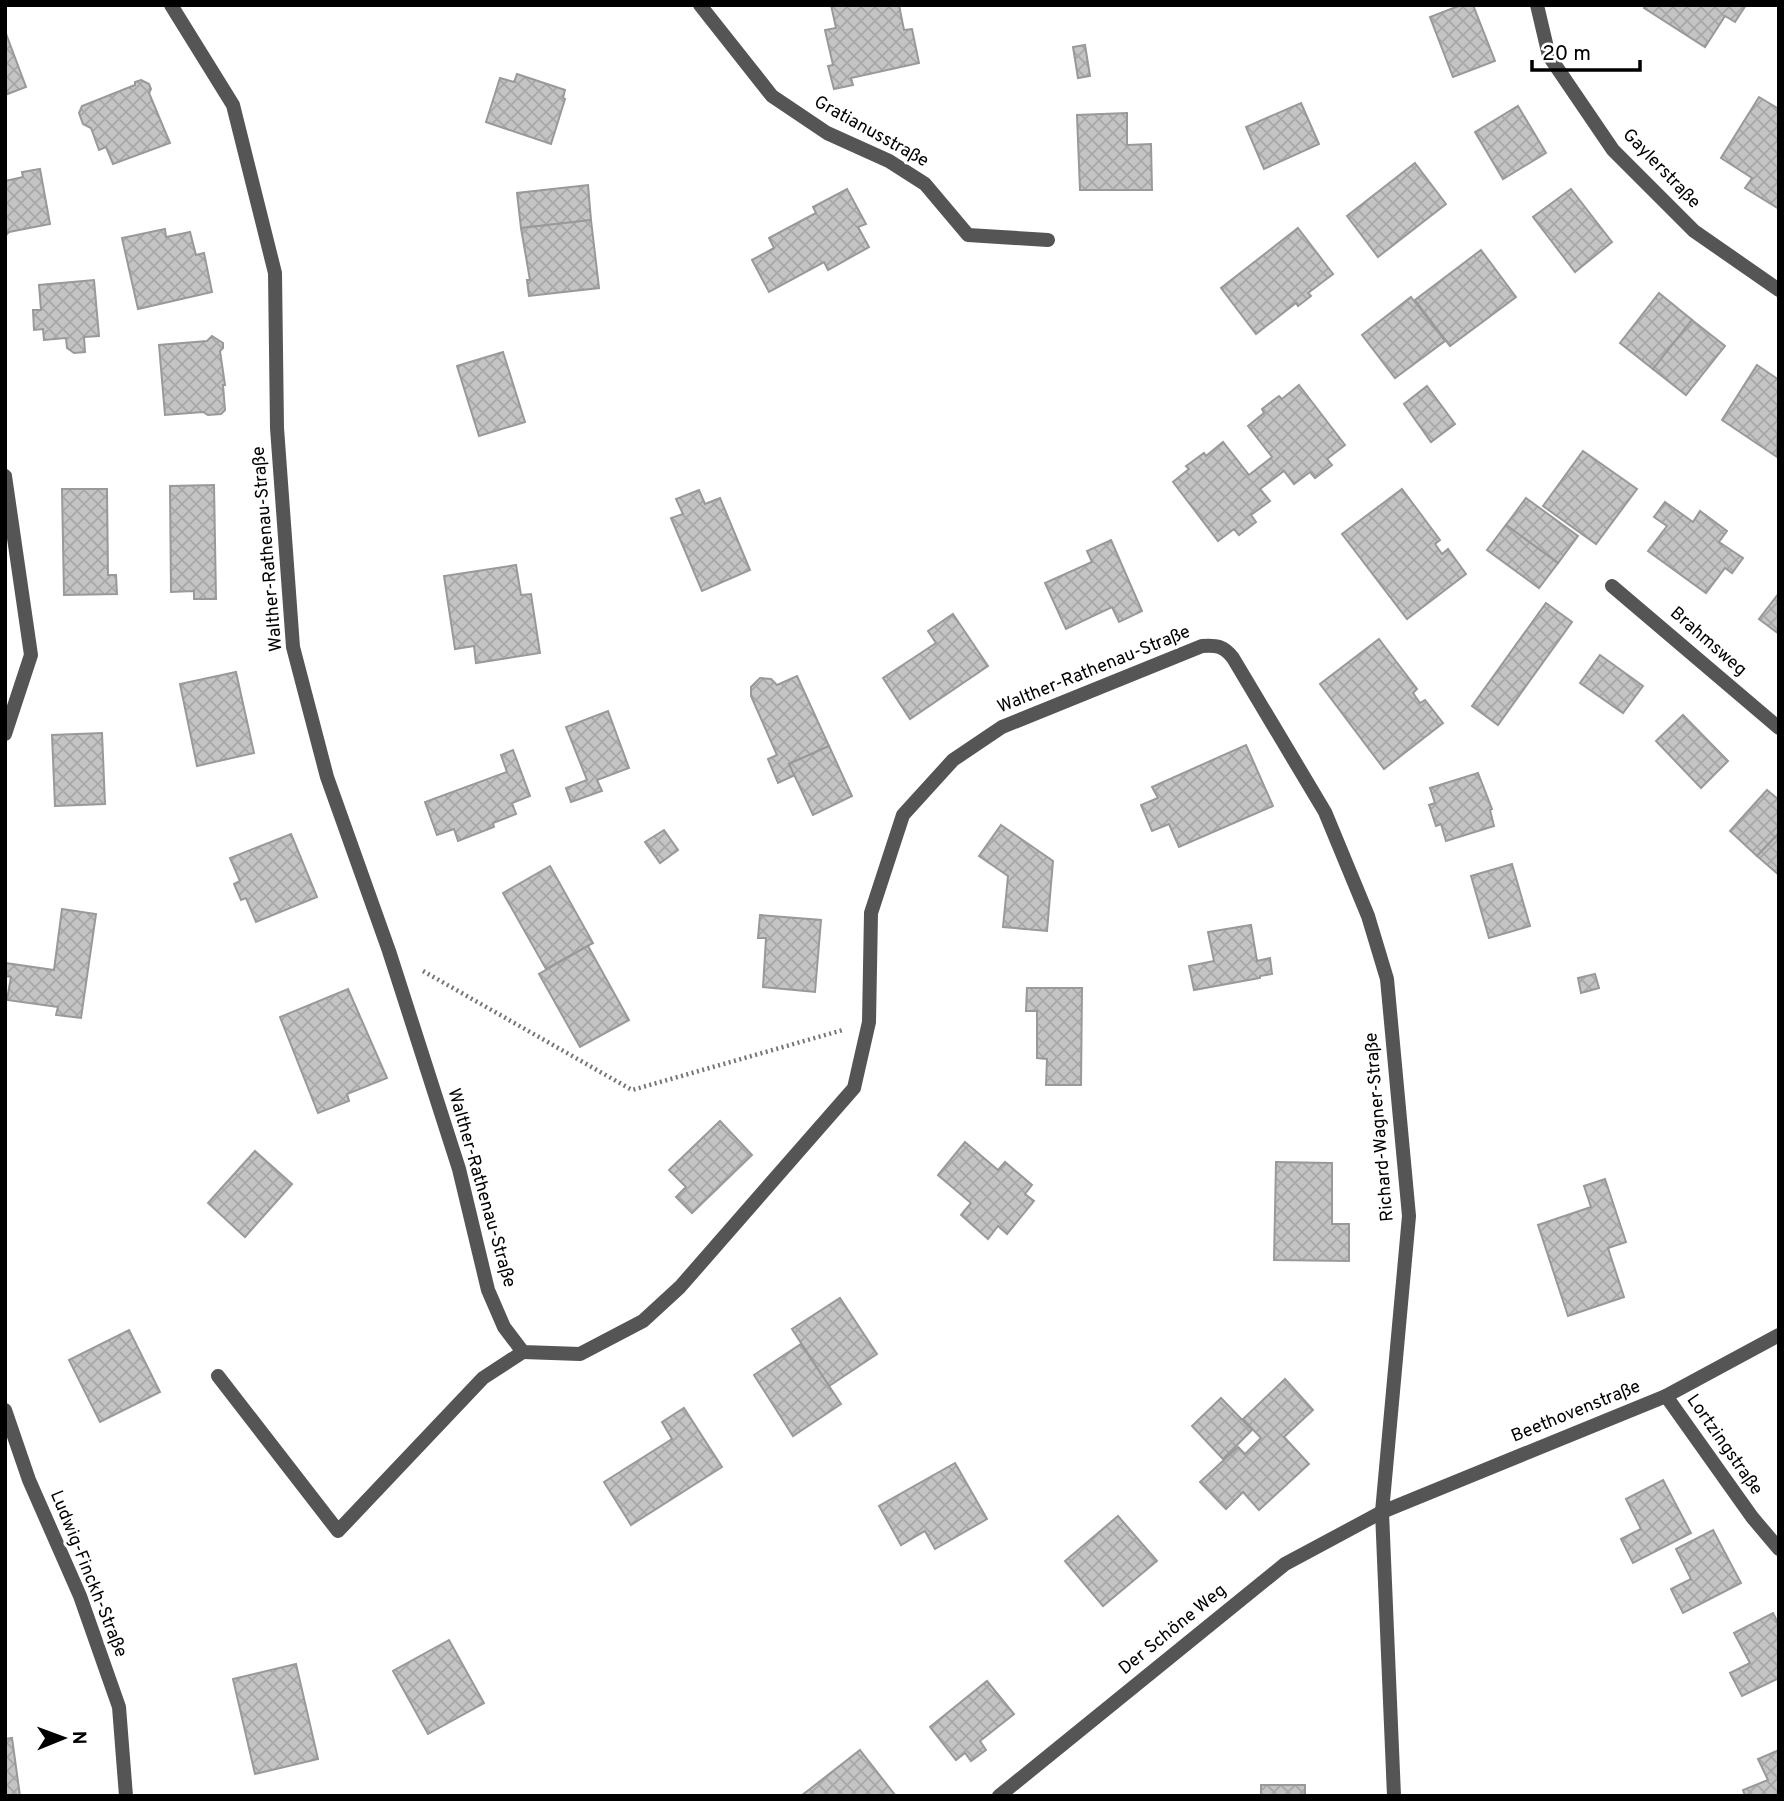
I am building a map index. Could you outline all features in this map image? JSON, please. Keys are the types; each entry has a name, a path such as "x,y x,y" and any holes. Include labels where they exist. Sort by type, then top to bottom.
{"street":[{"name":"Walther-Rathenau-Straße","path":"171,5 233,105 275,273 277,428 293,647 327,777 389,951 459,1169 488,1290 504,1327 523,1352 580,1354 643,1321 672,1294 854,1088 869,1022 871,912 903,815 953,760 1002,727 1202,646 1217,645 1226,649 1233,658"},
{"name":"Gratianusstraße","path":"700,5 772,96 827,133 889,161 925,184 968,235 1048,240"},
{"name":"Gaylerstraße","path":"1537,5 1549,56 1613,150 1693,231 1779,290"},
{"path":"5,476 32,655 5,734"},
{"name":"Brahmsweg","path":"1612,586 1779,728"},
{"name":"Richard-Wagner-Straße","path":"1233,658 1325,812 1368,916 1387,979 1409,1216 1382,1512 1394,1796"},
{"name":"Beethovenstraße","path":"1382,1512 1666,1396 1779,1335"},
{"path":"218,1376 338,1531 483,1378 523,1352"},
{"name":"Lortzingstraße","path":"1666,1396 1752,1517 1779,1549"},
{"name":"Ludwig-Finckh-Straße","path":"5,1410 29,1480 80,1595 119,1707 126,1796"},
{"name":"Der Schöne Weg","path":"999,1796 1284,1564 1382,1512"}],"path":[{"path":"389,951 632,1090 869,1022"}],"building":[{"path":"831,5 899,5 904,30 912,29 919,63 851,78 853,85 834,89 828,66 833,65 825,30 836,28"},
{"path":"1461,5 1473,5 1495,61 1453,77 1430,17"},
{"path":"1646,5 1746,5 1735,22 1725,16 1705,47 1644,8"},
{"path":"5,31 26,87 5,95"},
{"path":"1085,45 1090,76 1078,78 1073,47"},
{"path":"517,74 565,90 565,99 551,144 486,122 500,78 514,82"},
{"path":"141,80 149,84 149,93 170,143 113,164 106,147 99,150 91,128 83,124 79,113 82,106 135,85 135,82"},
{"path":"1759,97 1779,109 1779,209 1745,188 1752,178 1721,158"},
{"path":"1301,103 1319,144 1264,169 1246,127"},
{"path":"1518,106 1546,153 1503,179 1475,132"},
{"path":"1127,113 1127,145 1151,144 1152,190 1080,190 1077,115"},
{"path":"1415,163 1446,204 1378,257 1347,216"},
{"path":"40,169 50,224 9,232 5,236 5,181 23,177 22,172"},
{"path":"588,185 591,220 521,228 517,193"},
{"path":"847,189 866,224 858,227 869,247 828,270 824,262 769,292 752,260 774,248 769,238 816,213 813,207"},
{"path":"1571,189 1612,242 1575,272 1533,217"},
{"path":"591,220 599,288 529,296 527,280 530,280 521,228"},
{"path":"1298,228 1333,274 1308,293 1311,296 1298,306 1296,303 1256,334 1221,288"},
{"path":"165,229 166,237 190,232 196,255 204,253 212,292 138,309 122,238"},
{"path":"1481,250 1516,297 1450,346 1415,300"},
{"path":"94,280 99,336 84,337 85,352 74,353 67,348 66,338 44,340 43,329 34,330 33,310 41,310 39,285"},
{"path":"1659,293 1692,320 1653,369 1620,343"},
{"path":"1411,297 1445,341 1395,378 1362,335"},
{"path":"1692,320 1725,346 1686,395 1653,369"},
{"path":"212,336 223,343 220,351 225,385 225,410 221,414 208,415 203,412 165,415 159,345 207,341"},
{"path":"503,352 525,422 479,436 457,366"},
{"path":"1757,365 1779,380 1777,457 1722,420"},
{"path":"1299,385 1345,445 1327,459 1332,465 1315,478 1310,472 1294,484 1284,471 1260,489 1270,501 1251,515 1256,522 1239,535 1234,529 1218,541 1173,482 1189,469 1186,466 1204,453 1206,456 1223,442 1249,475 1272,457 1248,426 1264,413 1262,409 1279,396 1282,399"},
{"path":"1427,386 1455,424 1431,442 1404,404"},
{"path":"1583,451 1637,489 1596,544 1543,506"},
{"path":"214,485 216,599 194,599 194,591 171,592 170,486"},
{"path":"62,489 107,489 108,575 116,575 117,594 64,595"},
{"path":"1402,489 1440,540 1435,544 1442,554 1448,549 1466,574 1407,619 1342,534"},
{"path":"699,490 705,504 720,498 750,570 702,591 671,518 683,514 676,499"},
{"path":"1526,498 1578,536 1558,563 1506,525"},
{"path":"1665,502 1693,522 1700,511 1727,531 1719,542 1743,558 1732,573 1725,568 1706,593 1648,551 1667,526 1654,517"},
{"path":"1506,525 1558,563 1539,588 1487,550"},
{"path":"1111,540 1142,611 1119,622 1112,607 1066,629 1045,583 1092,562 1087,551"},
{"path":"516,565 521,595 531,594 540,653 476,663 474,646 455,649 444,576"},
{"path":"1779,593 1779,634 1759,619"},
{"path":"1546,603 1572,622 1498,725 1472,706"},
{"path":"953,614 988,666 910,719 883,678 936,643 928,631"},
{"path":"1379,639 1417,689 1413,693 1420,703 1425,700 1443,723 1384,769 1320,684"},
{"path":"1600,655 1643,686 1623,713 1580,683"},
{"path":"236,672 254,753 197,766 180,684"},
{"path":"797,676 829,746 789,764 795,775 778,783 768,759 777,755 751,696 751,687 760,678 771,679 777,685"},
{"path":"608,711 629,768 597,780 602,791 571,802 566,788 587,780 566,727"},
{"path":"1683,715 1728,761 1701,788 1656,741"},
{"path":"102,733 105,804 55,806 52,735"},
{"path":"1246,745 1273,806 1179,847 1169,824 1152,831 1141,805 1158,798 1152,787"},
{"path":"829,746 852,796 813,815 789,764"},
{"path":"513,750 530,796 512,803 516,814 493,823 494,827 458,841 454,829 437,835 425,802 507,772 501,755"},
{"path":"1478,773 1492,809 1490,810 1494,826 1446,841 1441,824 1436,826 1429,805 1435,803 1430,788"},
{"path":"1767,790 1779,800 1779,833 1757,856 1730,831"},
{"path":"1001,825 1053,861 1047,931 1003,927 1008,876 979,856"},
{"path":"664,830 678,850 660,863 645,842"},
{"path":"1779,833 1779,875 1757,856"},
{"path":"291,834 317,897 256,922 246,898 241,900 234,884 240,881 230,858"},
{"path":"1512,864 1530,926 1489,938 1471,876"},
{"path":"550,866 593,943 546,969 503,893"},
{"path":"62,909 96,914 81,1018 56,1015 58,1007 7,1000 11,977 5,976 5,963 54,970"},
{"path":"760,915 821,920 815,992 763,987 766,938 758,938"},
{"path":"1251,925 1257,961 1270,958 1272,974 1194,990 1189,966 1214,961 1208,932"},
{"path":"588,946 629,1020 580,1047 539,974"},
{"path":"1595,974 1599,988 1581,993 1578,978"},
{"path":"1027,988 1082,988 1081,1085 1046,1085 1047,1059 1037,1058 1037,1011 1026,1011"},
{"path":"348,989 387,1078 347,1094 349,1101 318,1113 280,1017"},
{"path":"720,1121 752,1155 692,1213 676,1197 686,1187 669,1170"},
{"path":"965,1142 998,1170 1005,1162 1032,1185 1025,1194 1034,1201 1007,1234 998,1226 988,1239 961,1215 971,1203 938,1175"},
{"path":"255,1151 292,1184 245,1237 208,1203"},
{"path":"1276,1162 1332,1163 1332,1224 1349,1224 1349,1261 1274,1260"},
{"path":"1605,1179 1626,1242 1608,1248 1624,1297 1568,1316 1538,1225 1591,1207 1584,1186"},
{"path":"840,1298 877,1354 829,1386 792,1329"},
{"path":"129,1330 160,1392 100,1422 69,1360"},
{"path":"801,1344 841,1404 793,1436 754,1375"},
{"path":"1285,1379 1313,1410 1284,1437 1309,1464 1259,1510 1243,1492 1226,1509 1200,1482 1238,1447 1245,1454 1261,1438 1243,1419"},
{"path":"1221,1398 1252,1430 1223,1459 1192,1426"},
{"path":"684,1408 722,1467 631,1525 604,1482 672,1439 662,1422"},
{"path":"955,1463 987,1519 935,1549 925,1531 901,1545 879,1506"},
{"path":"1663,1480 1691,1533 1633,1563 1621,1539 1641,1529 1626,1499"},
{"path":"1118,1516 1157,1561 1103,1606 1065,1561"},
{"path":"1713,1530 1741,1583 1683,1613 1671,1589 1691,1579 1676,1549"},
{"path":"1773,1613 1779,1625 1779,1678 1742,1696 1730,1673 1750,1663 1734,1633"},
{"path":"449,1640 484,1703 428,1734 393,1671"},
{"path":"296,1664 318,1759 255,1774 233,1679"},
{"path":"987,1681 1014,1714 980,1741 986,1750 971,1761 965,1753 956,1760 930,1727"},
{"path":"12,1738 20,1796 5,1796 5,1739"},
{"path":"860,1750 895,1795 801,1796"},
{"path":"1779,1750 1779,1796 1745,1796 1743,1790 1768,1780 1758,1759"},
{"path":"1261,1785 1305,1785 1305,1796 1261,1796"}]}
